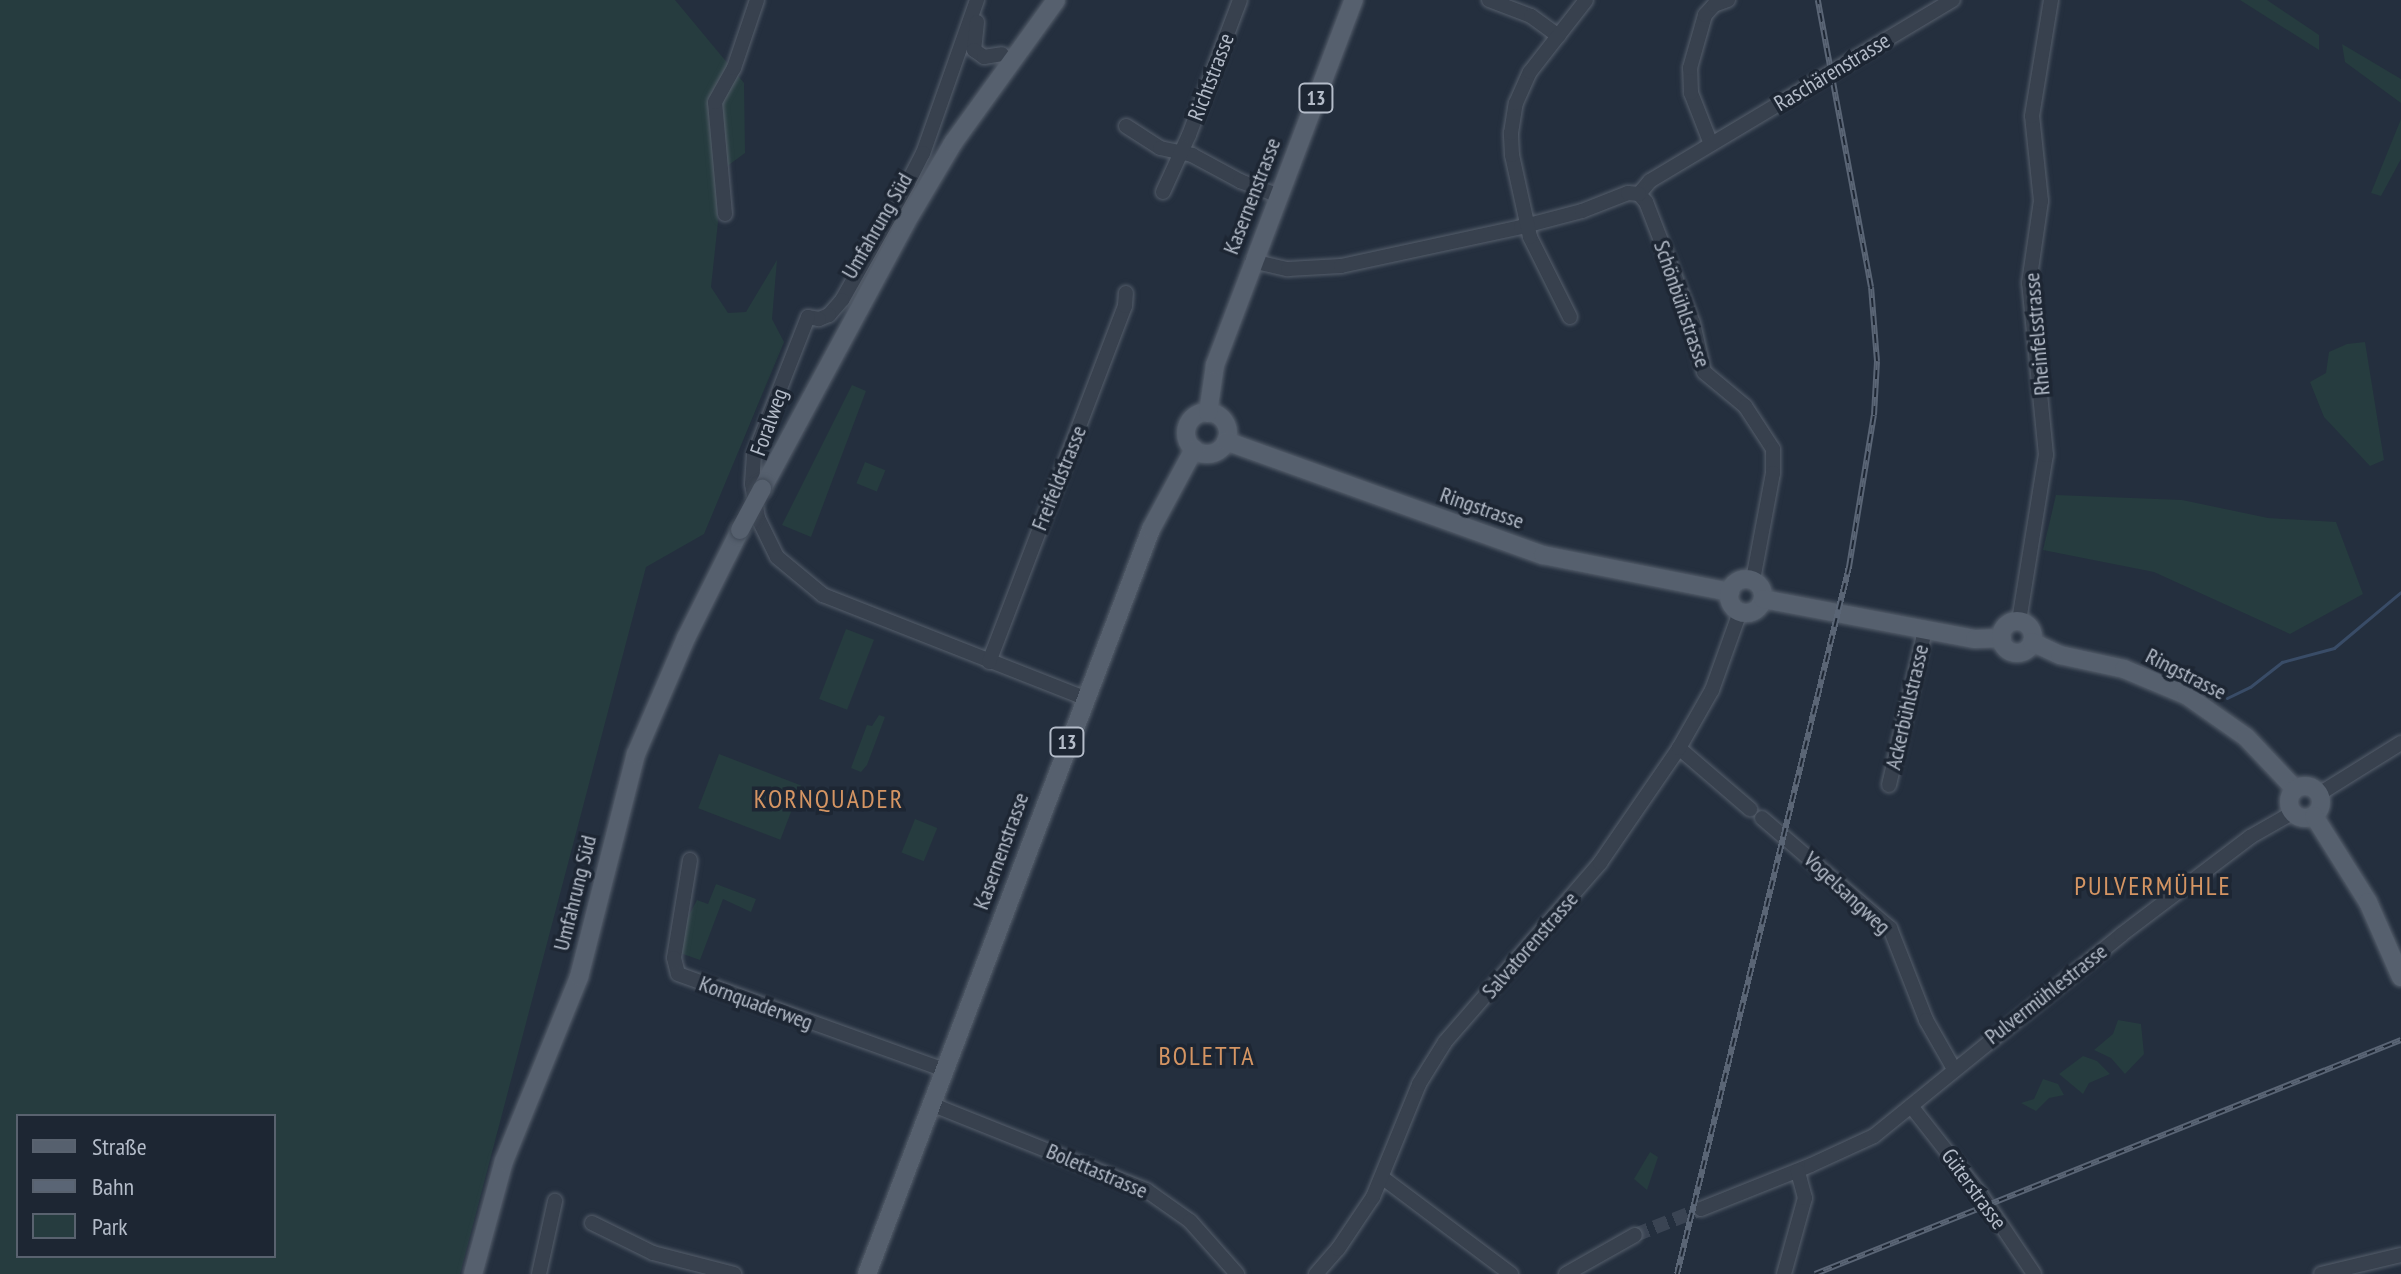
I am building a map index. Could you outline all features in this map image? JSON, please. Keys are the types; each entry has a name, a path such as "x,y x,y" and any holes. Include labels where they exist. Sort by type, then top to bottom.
{"main road":[{"name":"Umfahrung Süd","path":"473,1274 504,1161 579,977 636,754 672,667 740,530 937,170 1001,72 1056,0"},
{"name":"Kasernenstrasse","path":"1208,413 1215,365 1277,195 1354,0"},
{"path":"1208,413 1223,420 1227,430 1226,441 1212,453 1194,449 1187,437 1189,423 1208,413"},
{"name":"Ringstrasse","path":"1226,441 1543,555 1730,592"},
{"name":"Kasernenstrasse","path":"867,1274 1084,698 1155,520 1194,449"},
{"path":"1740,580 1753,580 1761,588 1763,599 1754,611 1740,612 1731,604 1730,592 1740,580"},
{"path":"1763,599 1975,639 2002,638"},
{"path":"2019,621 2031,628 2032,642 2018,653 2005,647 2002,638 2006,625 2019,621"},
{"name":"Ringstrasse","path":"2032,642 2060,655 2124,669 2186,695 2246,737 2295,789"},
{"path":"2305,786 2319,794 2321,803 2314,816 2305,819 2292,813 2288,801 2295,789 2305,786"},
{"path":"2314,816 2368,902 2401,977"}],"street":[{"path":"725,214 715,102 734,68 757,0"},
{"name":"Richtstrasse","path":"1182,153 1240,0"},
{"path":"1489,0 1531,16 1559,36"},
{"path":"1570,317 1527,225 1512,155 1512,120 1530,72 1586,0"},
{"path":"1711,144 1691,93 1690,68 1705,15 1714,5 1728,0"},
{"name":"Raschärenstrasse","path":"1252,261 1288,269 1341,266 1527,225 1597,207 1628,193 1639,194 1650,181 1953,0"},
{"name":"Rheinfelsstrasse","path":"2019,621 2046,455 2029,283 2041,201 2032,116 2051,0"},
{"path":"976,3 979,10 974,50 984,57 1002,54"},
{"name":"Foralweg","path":"976,3 923,153 908,183 842,300 829,315 819,319 808,317 754,455 752,484 766,540 793,573 823,595 1084,698"},
{"path":"1126,126 1160,148 1182,153 1277,195"},
{"path":"1163,192 1182,153"},
{"name":"Schönbühlstrasse","path":"1639,194 1646,202 1693,323 1704,372 1745,406 1773,449 1773,473 1753,580"},
{"name":"Freifeldstrasse","path":"989,662 1125,306 1126,293"},
{"name":"Salvatorenstrasse","path":"1316,1274 1362,1217 1383,1178 1412,1098 1445,1042 1582,886 1626,829 1679,748 1712,690 1740,612"},
{"name":"Ackerbühlstrasse","path":"1889,785 1925,630"},
{"path":"2319,794 2401,743"},
{"path":"1679,748 1750,809"},
{"name":"Pulvermühlestrasse","path":"1701,1209 1863,1142 2205,870 2292,813"},
{"name":"Vogelsangweg","path":"1762,818 1890,928 1926,1020 1954,1069"},
{"name":"Kornquaderweg","path":"690,860 674,958 678,974 944,1070"},
{"name":"Bolettastrasse","path":"931,1104 1146,1190 1190,1221 1237,1274"},
{"name":"Güterstrasse","path":"1911,1106 1981,1195 2034,1274"},
{"path":"1784,1274 1805,1198 1798,1171"},
{"path":"1383,1178 1511,1274"},
{"path":"539,1274 555,1201"},
{"path":"592,1223 688,1269 734,1274"},
{"path":"1566,1274 1635,1235"},
{"path":"2321,1274 2401,1255"}],"green space":[{"path":"0,0 675,0 744,83 745,153 715,175 718,222 711,287 728,313 746,312 777,260 772,319 784,342 704,534 646,567 460,1274 0,1274"},
{"path":"2240,0 2267,0 2319,35 2319,50"},
{"path":"2342,44 2401,79 2401,103 2345,62"},
{"path":"2401,119 2401,159 2381,196 2371,193"},
{"path":"2365,342 2384,460 2370,466 2324,417 2310,382 2326,373 2329,352 2347,344"},
{"path":"852,385 866,391 811,537 782,525"},
{"path":"865,462 885,470 877,492 856,483"},
{"path":"2056,495 2182,500 2268,518 2336,522 2363,594 2290,634 2154,572 2043,550"},
{"path":"846,629 874,640 847,710 819,699"},
{"path":"879,715 885,717 867,765 861,772 851,768 867,725 872,726"},
{"path":"719,754 801,786 780,840 698,808"},
{"path":"915,819 937,828 924,861 902,852"},
{"path":"716,884 756,899 751,912 723,899 700,960 680,953 685,923 697,900 708,904"},
{"path":"2118,1020 2141,1024 2144,1054 2125,1074 2111,1058 2094,1050 2113,1034"},
{"path":"2083,1056 2097,1061 2110,1074 2089,1083 2083,1094 2059,1074"},
{"path":"2043,1079 2058,1084 2064,1095 2049,1098 2036,1111 2021,1103 2034,1099"},
{"path":"1650,1152 1658,1157 1647,1190 1634,1179"}],"waterway":[{"path":"2227,698 2250,687 2282,662 2334,648 2401,592"}],"tunnel":[{"path":"1635,1235 1701,1209"}],"railway":[{"path":"1677,1274 1849,567 1874,415 1877,361 1871,287 1818,0"},
{"path":"1815,1274 2401,1040"}],"district":[{"name":"KORNQUADER","path":"829,799"},
{"name":"PULVERMÜHLE","path":"2153,886"},
{"name":"BOLETTA","path":"1207,1056"}]}
